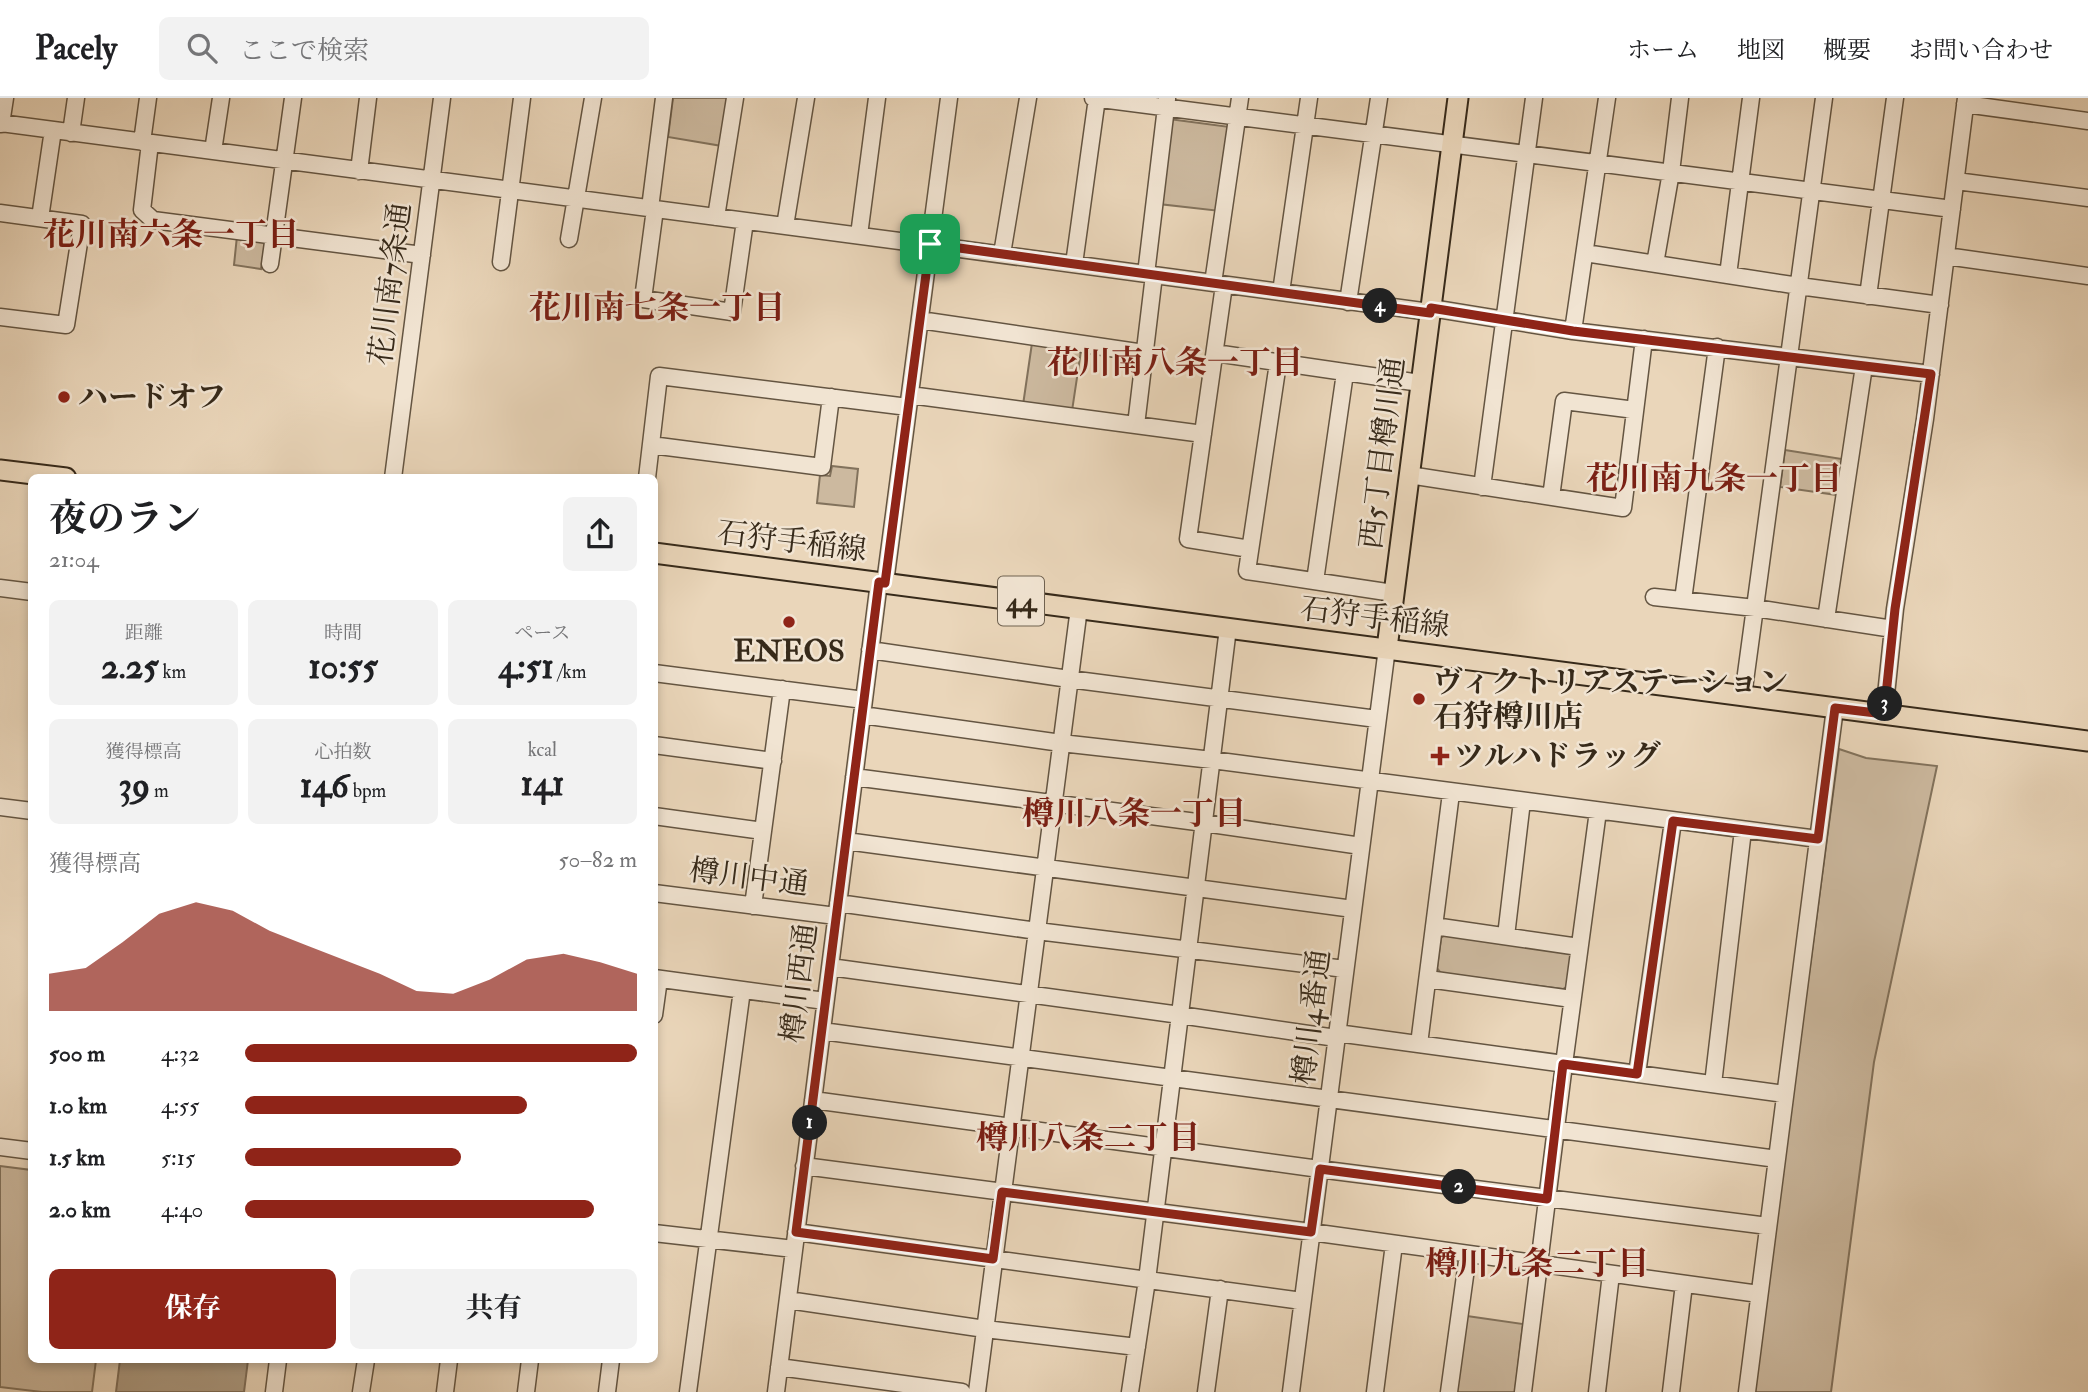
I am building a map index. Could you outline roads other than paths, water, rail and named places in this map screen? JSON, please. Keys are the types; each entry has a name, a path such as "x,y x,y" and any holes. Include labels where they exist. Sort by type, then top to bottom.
{"main road":[{"name":"西5丁目樽川通","path":"1387,648 1458,98"},
{"path":"0,470 33,474"},
{"name":"石狩手稲線","path":"658,553 2088,741"}],"street":[{"path":"5,98 1,123 930,244 1348,302 1430,310 1573,331 1931,374"},
{"path":"71,133 76,98"},
{"path":"149,98 142,210 153,220 422,255"},
{"path":"213,151 221,98"},
{"path":"270,264 293,98"},
{"path":"359,171 368,98"},
{"name":"花川南7条通","path":"394,474 442,98"},
{"path":"501,262 522,98"},
{"path":"569,239 593,98"},
{"path":"664,98 643,299 732,312 745,221"},
{"path":"716,217 735,98"},
{"path":"785,226 806,98"},
{"path":"859,235 877,98"},
{"name":"樽川西通","path":"776,1392 870,650 909,401 949,98"},
{"path":"1002,254 1028,98"},
{"path":"1074,264 1096,98 1167,103 1238,117 1952,209"},
{"path":"1240,98 1214,353 1188,540 1250,549"},
{"path":"1281,292 1309,98"},
{"path":"1348,302 1379,98"},
{"path":"1482,487 1534,98"},
{"path":"1573,331 1607,98"},
{"path":"1655,264 1671,172 1680,98"},
{"path":"1728,275 1751,98"},
{"path":"1743,696 1824,98"},
{"path":"1868,296 1895,98"},
{"path":"1884,714 1893,629 1931,374 1965,101 2088,121"},
{"path":"1136,425 1167,103"},
{"path":"40,218 53,130"},
{"path":"1956,181 2088,198"},
{"path":"0,213 82,224 66,325 0,317"},
{"path":"1585,253 1940,305"},
{"path":"1946,256 2088,276"},
{"path":"920,320 1144,352"},
{"path":"1409,475 1623,508 1644,339"},
{"path":"1683,600 1717,347"},
{"path":"1214,353 1420,383"},
{"path":"1278,363 1247,571 1393,593"},
{"path":"1826,619 1864,366"},
{"path":"1315,580 1345,373"},
{"path":"647,474 659,376 831,397 909,401 1203,434"},
{"path":"651,444 822,467 831,397"},
{"path":"1551,497 1564,401 1635,410"},
{"path":"0,588 28,592"},
{"path":"1654,597 1755,608 1893,629"},
{"path":"977,1392 1079,608"},
{"path":"1130,1392 1147,1280 1228,628"},
{"name":"樽川4番通","path":"1291,1392 1387,648"},
{"path":"870,650 1377,719"},
{"path":"658,674 782,690 1061,743 1212,760 1818,839"},
{"path":"753,906 782,690"},
{"path":"1747,1392 1835,708"},
{"path":"658,746 773,761"},
{"path":"854,777 1361,846"},
{"path":"1419,1044 1451,793"},
{"path":"1506,936 1522,802"},
{"path":"0,807 28,810"},
{"path":"1523,1392 1563,1064 1598,811"},
{"path":"658,817 763,831"},
{"path":"1637,1074 1673,821"},
{"path":"1713,1084 1744,830"},
{"path":"846,841 1353,909"},
{"name":"樽川中通","path":"658,894 753,906 837,910 1037,930 1345,970"},
{"path":"1434,926 1579,947"},
{"path":"830,967 1786,1094"},
{"path":"658,978 825,1001"},
{"path":"1428,979 1572,999"},
{"path":"688,1392 742,990"},
{"path":"822,1031 1777,1159"},
{"path":"813,1100 1547,1199 1768,1226"},
{"path":"0,1147 28,1151"},
{"path":"804,1166 1759,1294"},
{"path":"796,1232 1302,1301"},
{"path":"658,1233 794,1249"},
{"path":"1375,1392 1394,1244"},
{"path":"1448,1392 1468,1254"},
{"path":"1597,1392 1611,1274"},
{"path":"1671,1392 1684,1284"},
{"path":"1206,1392 1220,1289"},
{"path":"788,1300 985,1329 1137,1347"},
{"path":"274,1392 278,1363"},
{"path":"362,1392 366,1363"},
{"path":"445,1392 449,1363"},
{"path":"526,1392 530,1363"},
{"path":"607,1392 611,1363"},
{"path":"779,1367 962,1392"}],"place":[{"name":"ハードオフ","path":"64,397"},
{"name":"ENEOS","path":"789,622"},
{"name":"ヴィクトリアステーション 石狩樽川店","path":"1419,699"},
{"name":"ツルハドラッグ","path":"1440,756"}],"district":[{"name":"花川南六条一丁目","path":"171,234"},
{"name":"花川南七条一丁目","path":"657,307"},
{"name":"花川南八条一丁目","path":"1175,362"},
{"name":"花川南九条一丁目","path":"1714,478"},
{"name":"樽川八条一丁目","path":"1134,813"},
{"name":"樽川八条二丁目","path":"1088,1137"},
{"name":"樽川九条二丁目","path":"1537,1263"}]}
